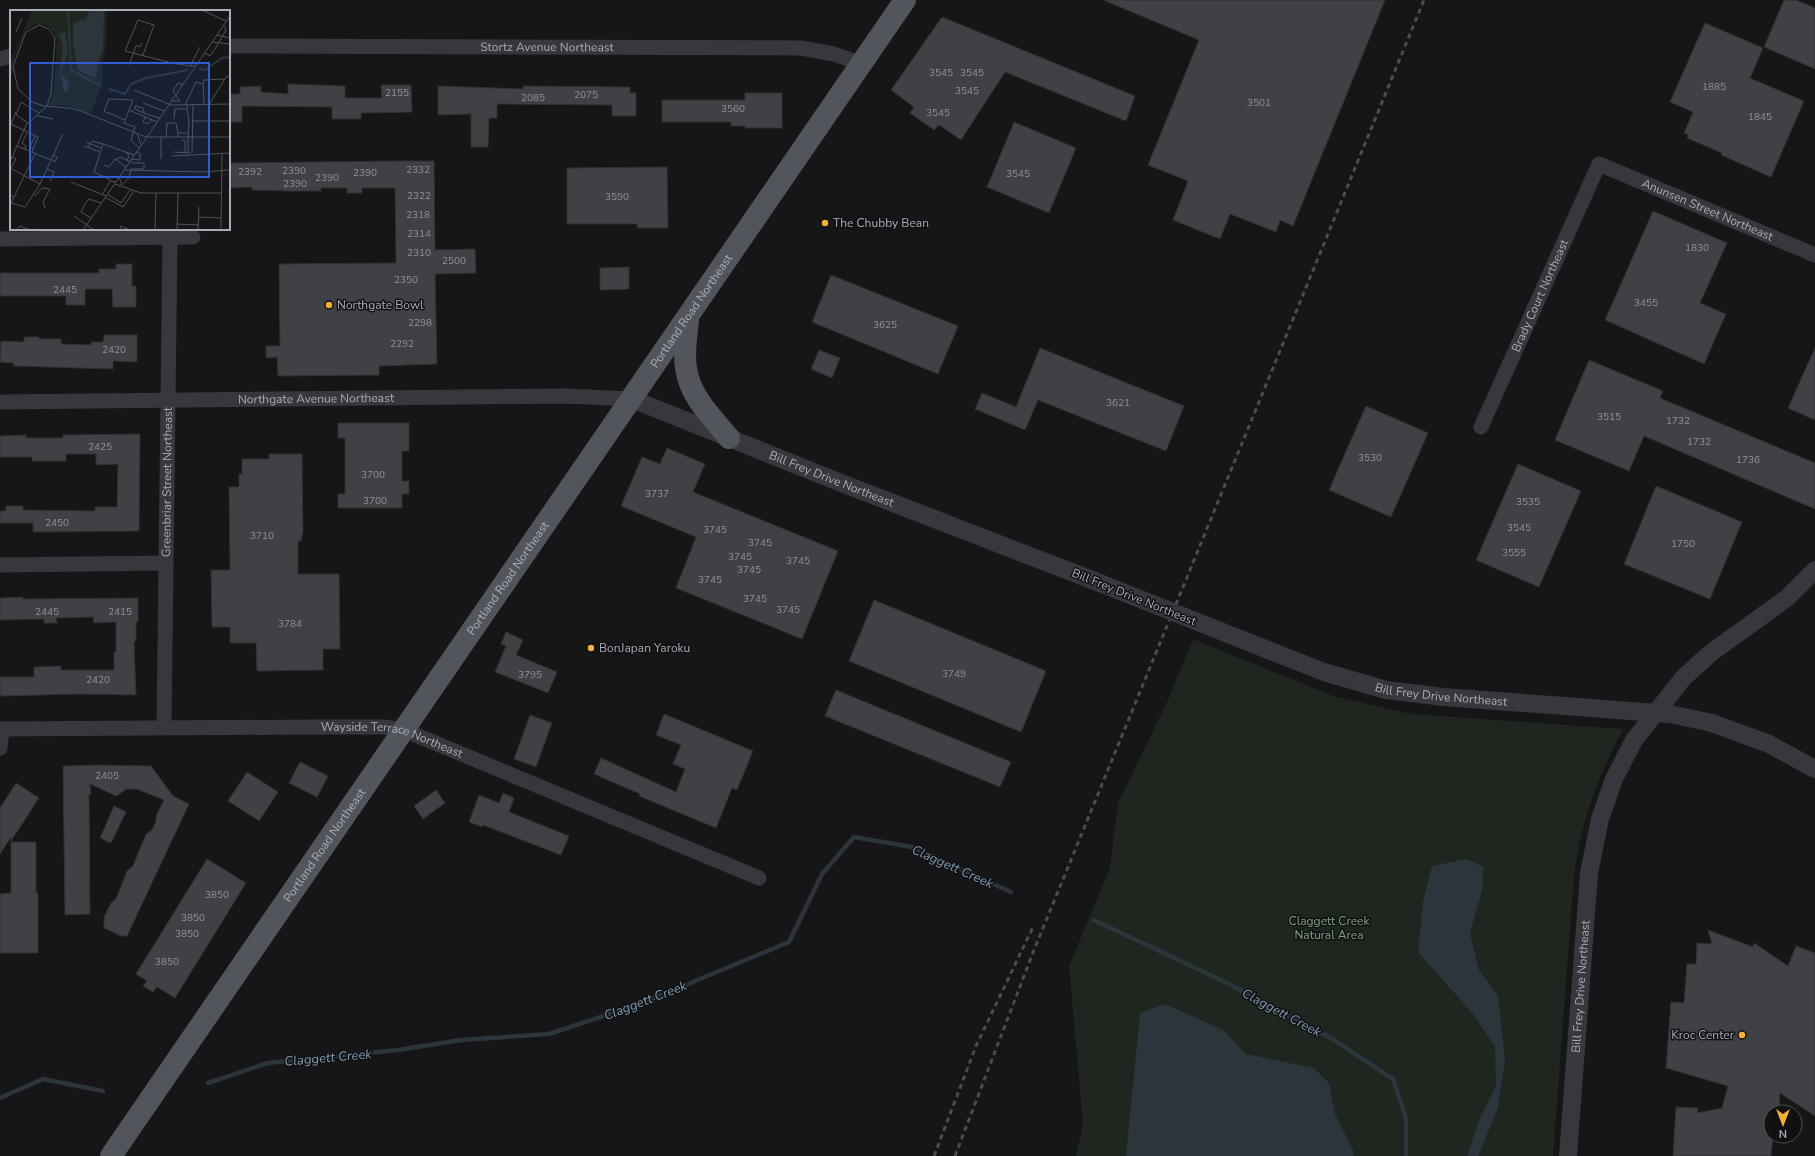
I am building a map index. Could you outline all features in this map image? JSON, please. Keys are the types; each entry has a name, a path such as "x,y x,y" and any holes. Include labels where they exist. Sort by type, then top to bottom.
{"main road":[{"name":"Portland Road Northeast","path":"111,1156 905,0"},
{"path":"688,318 685,361 692,390 702,406 729,438"}],"street":[{"name":"Stortz Avenue Northeast","path":"230,46 801,48 834,54 862,64"},
{"path":"0,59 10,56"},
{"name":"Anunsen Street Northeast","path":"1599,164 1815,256"},
{"name":"Brady Court Northeast","path":"1481,427 1599,164"},
{"path":"0,239 193,237"},
{"name":"Greenbriar Street Northeast","path":"164,727 170,238"},
{"name":"Northgate Avenue Northeast","path":"0,402 558,396 632,399"},
{"name":"Bill Frey Drive Northeast","path":"632,399 1324,672 1386,690 1444,697 1670,714 1712,723 1770,744 1815,770"},
{"path":"0,565 166,563"},
{"name":"Bill Frey Drive Northeast","path":"1568,1156 1589,873 1596,836 1606,798 1614,779 1634,740 1674,688 1712,652 1787,598 1815,570"},
{"name":"Wayside Terrace Northeast","path":"1,729 384,727 404,730 759,878"},
{"path":"0,748 1,729"}],"green space":[{"name":"Claggett Creek Natural Area","path":"1193,639 1333,696 1411,714 1623,729 1605,766 1591,800 1577,855 1574,876 1553,1156 1076,1156 1083,1124 1069,966 1110,868 1118,803 1168,700"}],"shaded area":[{"path":"1467,859 1484,867 1482,890 1470,933 1479,970 1498,996 1505,1059 1498,1108 1478,1156 1467,1156 1479,1120 1496,1086 1495,1047 1473,1014 1418,952 1423,902 1432,866"},
{"path":"1165,1004 1223,1030 1246,1054 1314,1068 1329,1083 1335,1114 1353,1150 1354,1156 1126,1156 1140,1013"}],"building":[{"path":"1103,0 1385,0 1293,226 1280,220 1276,232 1230,214 1220,239 1173,220 1188,181 1148,165 1199,40"},
{"path":"1784,0 1796,0 1815,8 1815,69 1764,47"},
{"path":"942,17 1135,96 1126,121 1005,72 961,140 939,125 934,130 910,113 914,107 891,90"},
{"path":"1705,23 1763,48 1750,78 1804,101 1771,177 1687,138 1689,135 1684,133 1693,112 1670,102"},
{"path":"288,84 345,86 345,98 382,98 381,85 411,85 412,112 361,113 361,119 332,119 332,107 242,106 242,122 230,122 230,94 240,94 240,87 261,86 261,92 288,94"},
{"path":"438,86 523,89 523,86 630,87 630,93 636,93 636,116 612,116 612,105 497,104 497,118 489,118 488,147 471,147 471,114 438,115"},
{"path":"745,93 782,93 782,128 745,128 745,126 731,126 731,122 662,122 662,100 745,100"},
{"path":"1014,122 1076,148 1049,213 987,187"},
{"path":"434,161 435,250 475,249 476,273 435,274 437,364 379,366 379,375 278,376 277,357 266,358 266,346 280,346 279,264 396,263 395,188 362,188 362,193 347,193 347,188 321,188 321,191 288,191 252,190 252,187 230,188 230,163"},
{"path":"667,167 668,228 637,228 637,224 567,224 567,168"},
{"path":"1653,211 1727,243 1700,303 1726,314 1704,364 1605,320"},
{"path":"116,264 132,264 132,286 136,286 136,307 113,307 112,289 85,289 85,305 66,305 66,296 0,296 0,273 99,273 99,269 116,269"},
{"path":"629,267 629,289 600,290 600,268"},
{"path":"831,275 958,326 938,374 812,322"},
{"path":"104,335 137,335 137,362 113,361 113,369 14,366 14,363 0,362 1,341 24,342 24,337 39,337 39,339 61,339 61,344 91,345 91,342 103,342"},
{"path":"1040,348 1184,406 1166,451 1038,400 1025,430 975,409 982,393 1016,407"},
{"path":"1815,348 1815,420 1788,408"},
{"path":"819,350 840,358 832,378 811,369"},
{"path":"1589,360 1663,391 1660,398 1815,463 1815,509 1644,436 1629,471 1555,440"},
{"path":"1366,406 1428,433 1391,517 1329,490"},
{"path":"338,423 409,423 409,451 402,451 402,481 409,481 409,494 402,494 402,508 338,508 338,494 345,494 345,438 338,438"},
{"path":"140,434 139,531 33,532 33,523 0,523 0,511 6,511 6,506 23,506 23,510 95,511 95,507 117,507 118,464 96,465 96,454 66,454 66,461 32,461 32,457 0,457 0,436 26,435 26,438 63,438 63,435"},
{"path":"667,448 705,464 693,492 838,551 802,639 676,588 696,537 621,506 642,457 660,464"},
{"path":"269,454 302,454 303,532 301,541 298,541 298,574 339,574 340,649 323,649 323,670 257,671 256,643 230,643 230,627 212,627 211,570 230,570 229,487 239,487 239,474 242,474 242,459 269,459"},
{"path":"1518,464 1581,491 1539,587 1476,560"},
{"path":"1656,486 1742,522 1710,599 1624,564"},
{"path":"23,597 23,599 138,598 138,622 136,622 136,641 134,641 136,695 80,694 0,696 0,677 34,677 34,667 61,666 61,670 114,670 114,652 116,652 116,622 94,623 93,617 56,618 57,623 44,623 44,619 0,620 0,598"},
{"path":"874,600 1046,671 1021,732 849,661"},
{"path":"506,632 523,640 516,655 557,672 548,693 495,672 506,646 501,644"},
{"path":"836,690 1011,762 1000,787 825,716"},
{"path":"664,714 753,751 737,790 732,788 716,828 639,796 640,794 594,774 601,758 676,792 685,769 673,764 681,745 656,735"},
{"path":"530,715 552,723 536,767 514,759"},
{"path":"300,762 328,776 317,797 289,783"},
{"path":"63,766 151,766 173,796 189,804 127,936 121,936 104,928 104,917 111,903 116,899 127,871 133,866 146,834 152,830 156,821 156,816 164,800 137,789 127,789 116,796 90,784 90,914 65,915"},
{"path":"247,772 278,792 259,821 228,801"},
{"path":"16,783 39,798 11,841 11,837 0,854 0,808"},
{"path":"436,790 445,803 423,819 414,806"},
{"path":"503,793 514,798 509,812 569,836 561,855 483,825 482,827 469,822 479,795 499,803"},
{"path":"114,806 126,812 111,843 100,838"},
{"path":"11,842 36,842 38,953 0,953 0,894 11,893"},
{"path":"207,859 246,883 175,998 157,987 153,992 143,986 147,981 136,974"},
{"name":"Kroc Center","path":"1708,930 1753,947 1754,943 1788,966 1796,946 1815,953 1815,1116 1803,1108 1803,1104 1797,1104 1780,1093 1779,1104 1763,1104 1763,1144 1772,1144 1771,1156 1673,1156 1676,1107 1698,1108 1697,1113 1722,1108 1728,1086 1666,1068 1671,1002 1684,1003 1687,964 1696,964 1697,943 1712,944"}],"waterway":[{"name":"Claggett Creek","path":"208,1083 268,1063 398,1050 461,1040 549,1034 640,1004 789,942 822,874 854,837 912,847 1011,892"},
{"name":"Claggett Creek","path":"1094,920 1227,983 1331,1038 1393,1079 1406,1118 1406,1156"},
{"name":"Claggett Creek","path":"0,1098 43,1079 103,1091"}],"railway":[{"path":"955,1156 1034,950 1424,0"},
{"path":"934,1156 976,1046 1034,925"}],"place":[{"name":"The Chubby Bean","path":"825,223"},
{"name":"Northgate Bowl","path":"329,305"},
{"name":"BonJapan Yaroku","path":"591,648"},
{"name":"Kroc Center","path":"1742,1035"}]}
